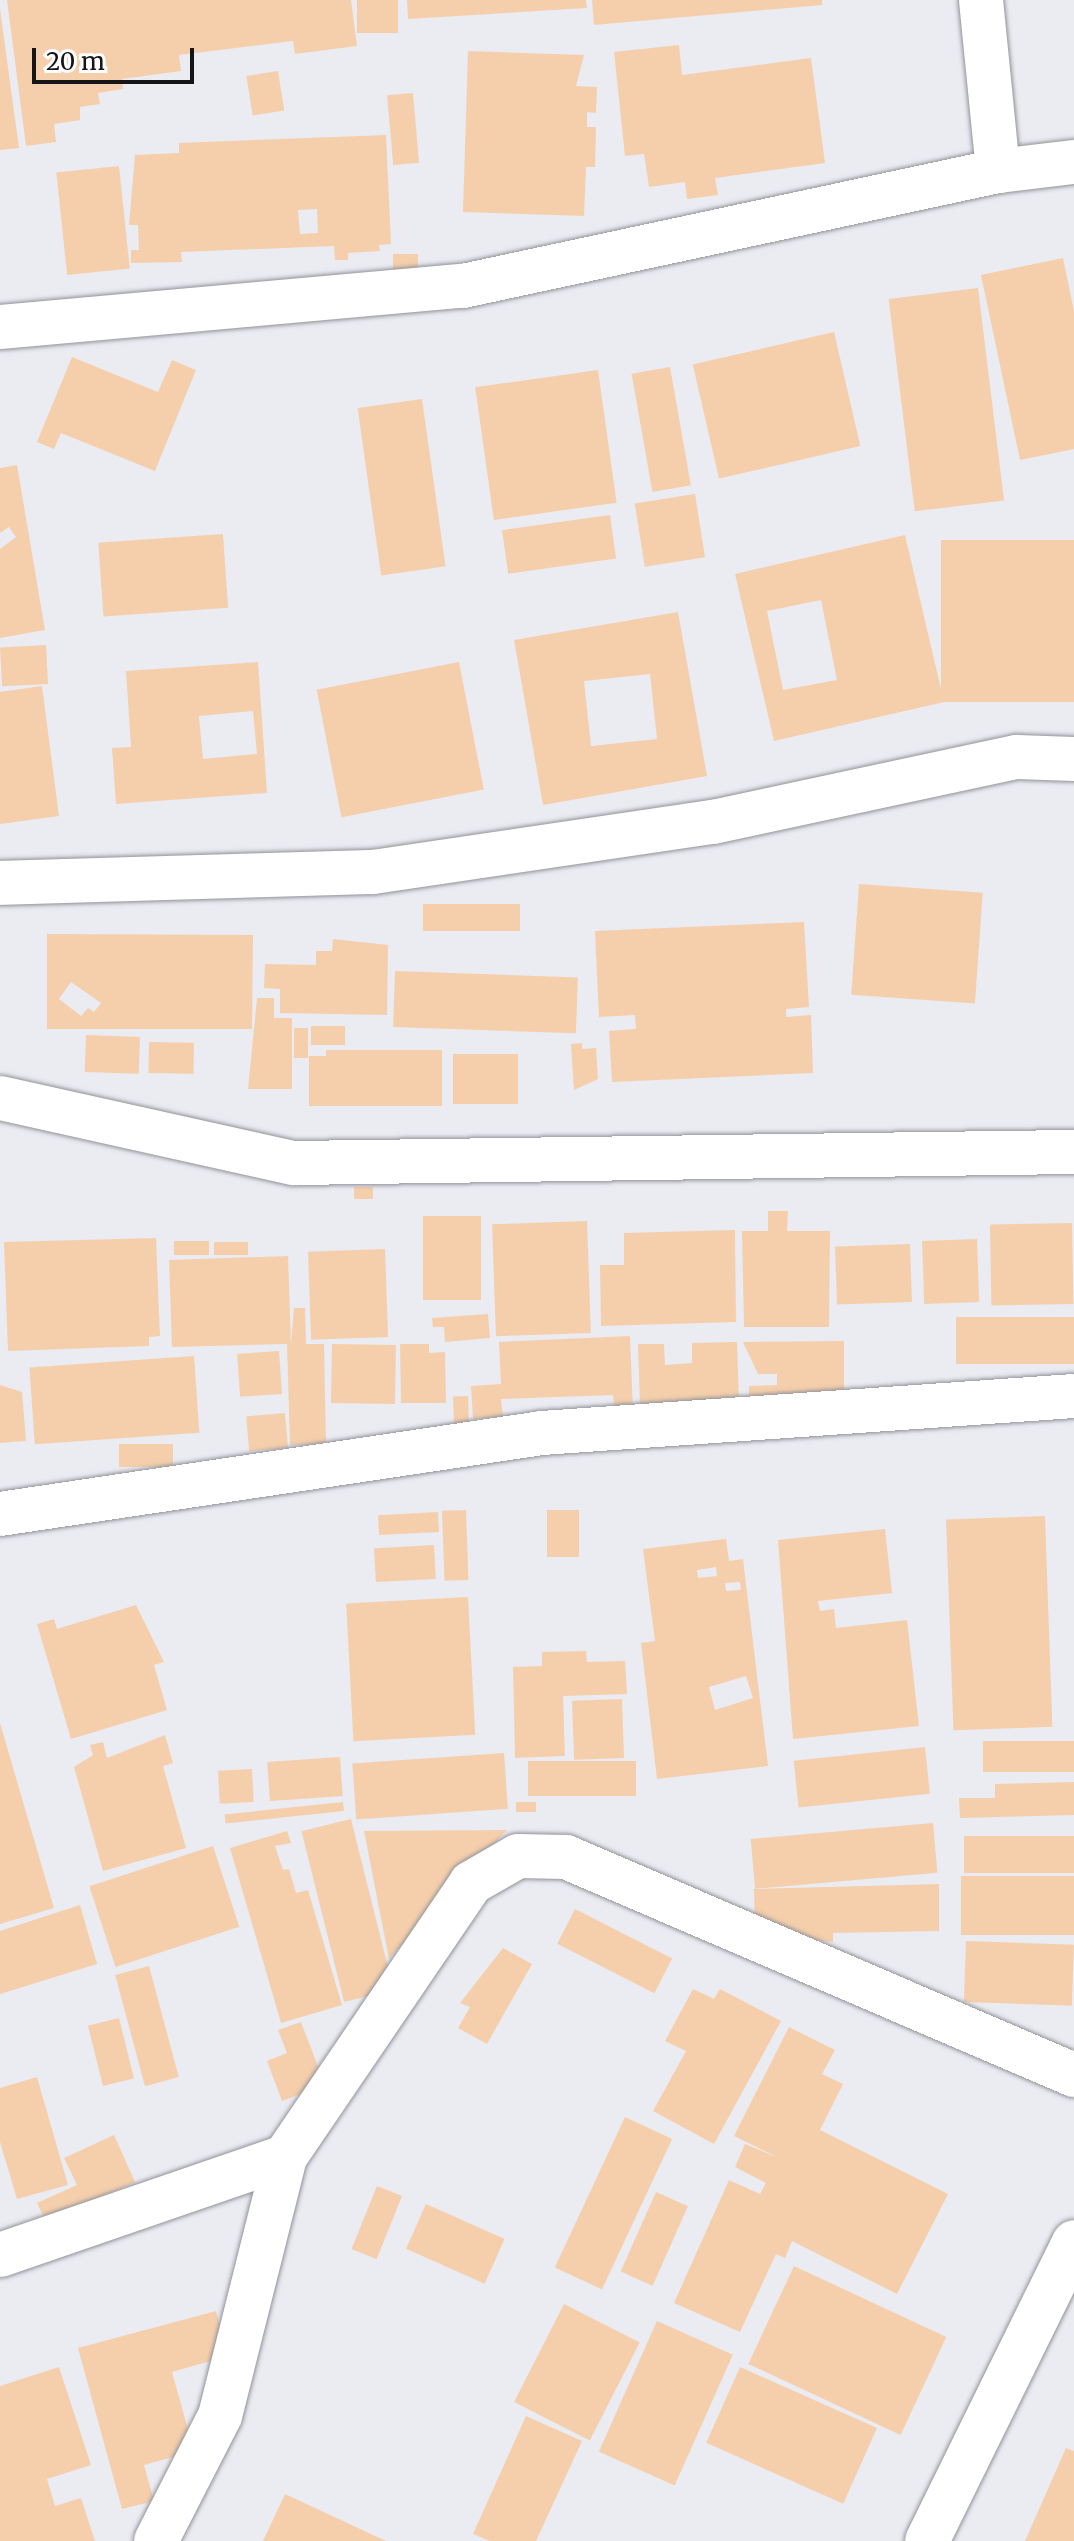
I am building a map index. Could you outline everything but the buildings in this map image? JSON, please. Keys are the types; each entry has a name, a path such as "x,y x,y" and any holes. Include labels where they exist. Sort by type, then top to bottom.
{"street":[{"path":"981,0 998,171"},
{"path":"0,327 463,286 998,171 1074,162"},
{"path":"0,883 373,872 713,822 1017,757 1074,759"},
{"path":"0,1098 294,1163 1074,1152"},
{"path":"0,1514 542,1433 1074,1396"},
{"path":"156,2541 220,2416 285,2157 471,1883 518,1856 566,1857 1074,2075"},
{"path":"0,2255 285,2157"},
{"path":"927,2541 1074,2242"}]}
